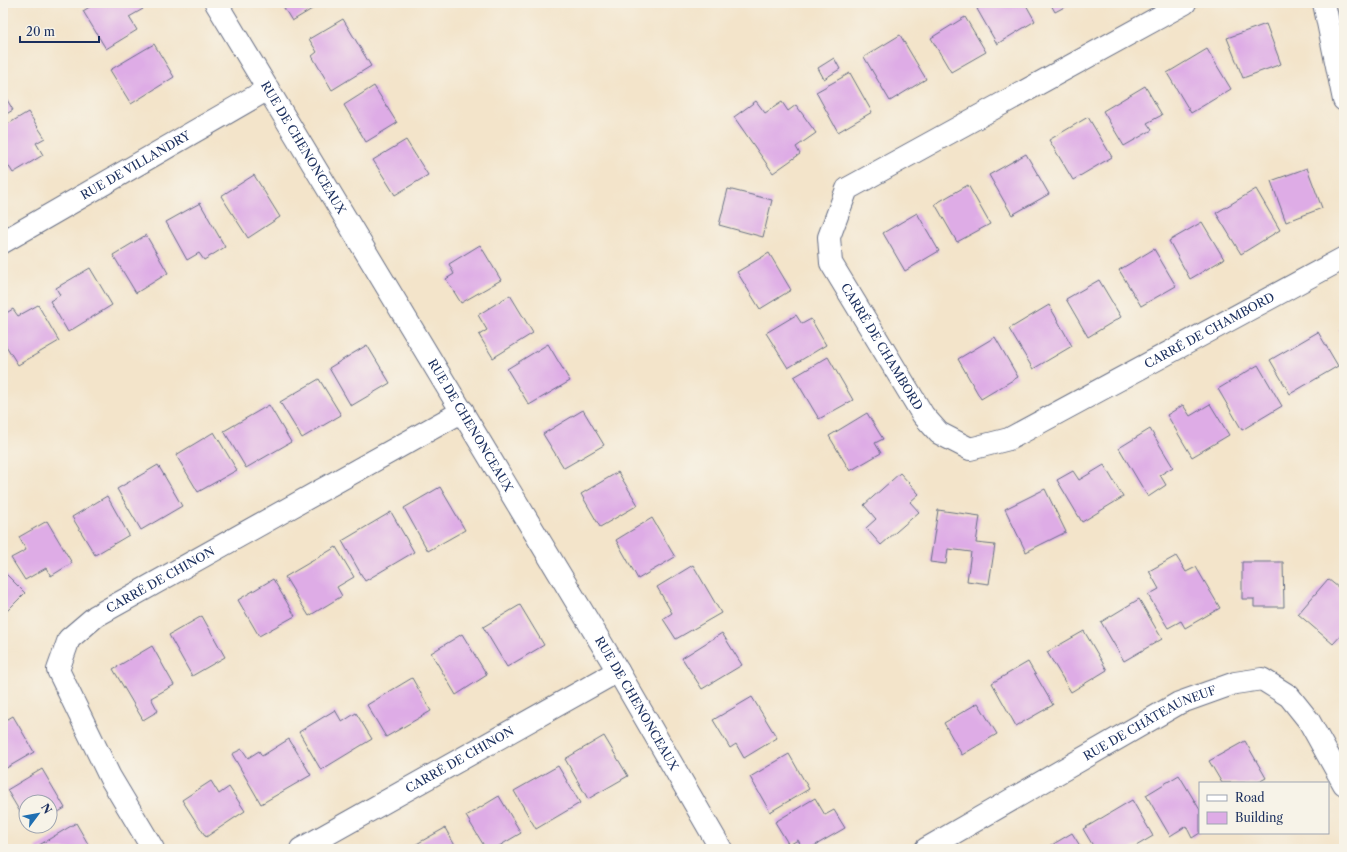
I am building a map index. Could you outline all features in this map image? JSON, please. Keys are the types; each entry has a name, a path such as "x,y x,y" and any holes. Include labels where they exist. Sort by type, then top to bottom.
{"street":[{"name":"RUE DE CHENONCEAUX","path":"216,3 618,671 721,849"},
{"name":"CARRÉ DE CHAMBORD","path":"1185,3 847,189 829,237 832,263 922,415 938,433 970,449 1009,439 1344,258"},
{"path":"1324,3 1344,100"},
{"name":"RUE DE VILLANDRY","path":"3,242 268,90"},
{"name":"CARRÉ DE CHINON","path":"153,849 110,777 58,670 69,639 96,616 462,411"},
{"name":"CARRÉ DE CHINON","path":"301,849 618,671"},
{"name":"RUE DE CHÂTEAUNEUF","path":"926,849 1179,703 1235,682 1262,679 1289,696 1309,721 1344,784"}],"building":[{"path":"96,3 139,3 143,9 129,17 137,30 106,49 83,11"},
{"path":"281,3 322,3 292,21"},
{"path":"987,3 1025,3 1035,21 997,44 977,9"},
{"path":"1050,3 1072,3 1055,12"},
{"path":"965,17 986,52 951,72 931,38"},
{"path":"343,19 371,66 332,90 312,56 317,52 309,39"},
{"path":"1266,24 1281,64 1243,78 1227,38"},
{"path":"900,35 926,79 890,101 864,57"},
{"path":"154,44 174,77 131,104 110,70"},
{"path":"1207,49 1231,89 1191,113 1167,73"},
{"path":"834,58 840,69 824,79 818,68"},
{"path":"850,73 872,112 838,132 816,92"},
{"path":"374,86 397,123 366,142 344,105"},
{"path":"1145,86 1162,115 1147,123 1152,130 1124,146 1103,111"},
{"path":"3,93 13,110 3,116"},
{"path":"756,101 765,113 782,102 788,111 796,105 816,133 796,147 800,154 773,173 734,117"},
{"path":"28,112 45,138 36,143 43,155 13,173 3,157 3,127"},
{"path":"1088,117 1112,157 1073,180 1049,140"},
{"path":"406,140 428,175 395,195 373,160"},
{"path":"1026,154 1049,194 1012,215 989,175"},
{"path":"1307,168 1322,208 1286,222 1271,181"},
{"path":"254,175 280,217 248,238 221,196"},
{"path":"968,185 990,224 957,242 935,204"},
{"path":"728,189 772,200 763,237 719,225"},
{"path":"1256,189 1280,230 1241,254 1216,213"},
{"path":"200,203 225,247 204,260 199,253 187,260 166,222"},
{"path":"917,213 939,251 905,271 883,233"},
{"path":"1202,222 1224,259 1190,279 1169,241"},
{"path":"146,235 168,273 136,293 113,255"},
{"path":"480,245 501,280 461,303 446,279 454,274 449,264"},
{"path":"1154,249 1176,286 1141,306 1119,270"},
{"path":"769,253 791,290 760,309 737,272"},
{"path":"90,268 112,305 68,332 50,301 60,295 56,288"},
{"path":"1099,280 1121,317 1088,337 1066,299"},
{"path":"510,295 533,333 493,358 479,335 487,330 478,315"},
{"path":"38,305 59,341 18,365 3,341 3,315 13,309 18,316"},
{"path":"1049,305 1072,346 1033,369 1009,329"},
{"path":"796,315 802,324 811,319 826,345 788,368 766,333"},
{"path":"1344,327 1344,338 1339,330"},
{"path":"1318,332 1338,366 1290,394 1270,360"},
{"path":"995,337 1018,377 981,399 958,359"},
{"path":"548,344 570,381 529,405 507,369"},
{"path":"367,345 390,383 351,406 329,368"},
{"path":"828,357 853,400 819,419 794,377"},
{"path":"1258,365 1282,406 1242,430 1218,389"},
{"path":"319,379 341,415 302,438 280,402"},
{"path":"1210,404 1229,435 1192,457 1167,415 1183,405 1190,416"},
{"path":"269,405 291,442 246,468 224,431"},
{"path":"583,410 604,445 564,468 543,434"},
{"path":"867,413 883,439 875,443 881,453 850,471 829,436"},
{"path":"1150,429 1173,467 1160,475 1166,485 1148,497 1119,448"},
{"path":"214,432 237,470 198,492 176,455"},
{"path":"158,465 182,506 141,530 117,489"},
{"path":"1104,465 1123,497 1082,522 1057,480 1073,471 1079,480"},
{"path":"618,472 638,505 600,527 581,494"},
{"path":"900,473 919,494 910,502 919,512 881,545 866,528 876,519 864,505"},
{"path":"440,487 465,530 428,551 404,508"},
{"path":"1045,489 1066,532 1026,552 1005,509"},
{"path":"107,496 129,535 95,555 72,517"},
{"path":"938,510 980,516 976,543 995,545 989,584 967,581 971,552 948,549 946,564 930,562"},
{"path":"391,512 414,552 365,581 342,541"},
{"path":"652,518 675,557 638,579 616,540"},
{"path":"47,521 72,563 51,576 46,568 25,580 11,558 26,550 19,537"},
{"path":"336,547 354,577 337,587 342,596 309,616 285,577"},
{"path":"1176,556 1186,572 1196,567 1220,608 1185,628 1181,621 1168,628 1148,595 1159,589 1149,571"},
{"path":"1242,562 1283,562 1284,607 1254,607 1254,599 1242,599"},
{"path":"693,565 721,613 676,639 663,619 672,613 657,587"},
{"path":"3,571 25,593 3,615"},
{"path":"273,579 295,616 259,636 238,600"},
{"path":"1328,579 1344,592 1344,632 1333,644 1298,614"},
{"path":"1139,599 1162,639 1124,661 1101,622"},
{"path":"520,605 544,645 507,667 483,627"},
{"path":"202,616 225,657 192,676 169,635"},
{"path":"1084,631 1107,670 1071,692 1047,652"},
{"path":"722,633 742,665 702,689 682,658"},
{"path":"462,634 487,675 456,695 431,653"},
{"path":"152,646 174,685 151,698 158,711 143,720 113,669"},
{"path":"1028,662 1053,705 1016,726 992,683"},
{"path":"412,678 431,711 386,737 367,705"},
{"path":"752,697 777,738 744,758 736,744 730,748 713,720"},
{"path":"978,703 997,734 962,755 944,723"},
{"path":"335,710 342,722 356,713 372,739 321,770 299,732"},
{"path":"13,716 34,752 3,770 3,722"},
{"path":"604,736 628,776 588,799 565,759"},
{"path":"289,739 311,775 261,804 232,754 242,749 248,758 259,751 262,756"},
{"path":"1245,741 1266,778 1259,782 1221,782 1209,761"},
{"path":"789,754 809,789 770,812 750,777"},
{"path":"558,766 580,803 536,829 514,791"},
{"path":"42,769 57,794 18,794 18,809 7,790"},
{"path":"1179,775 1199,808 1199,834 1192,838 1186,826 1170,836 1146,795"},
{"path":"211,781 219,794 229,787 245,811 206,837 182,800"},
{"path":"58,796 65,808 58,812"},
{"path":"499,796 521,833 494,849 486,849 466,816"},
{"path":"815,798 825,815 834,810 845,828 809,849 803,849 798,840 789,845 775,822"},
{"path":"1132,800 1153,836 1131,849 1095,849 1083,829"},
{"path":"76,823 91,849 37,849 36,847"},
{"path":"445,828 457,849 414,849 413,846"},
{"path":"1072,833 1082,849 1045,849"}]}
